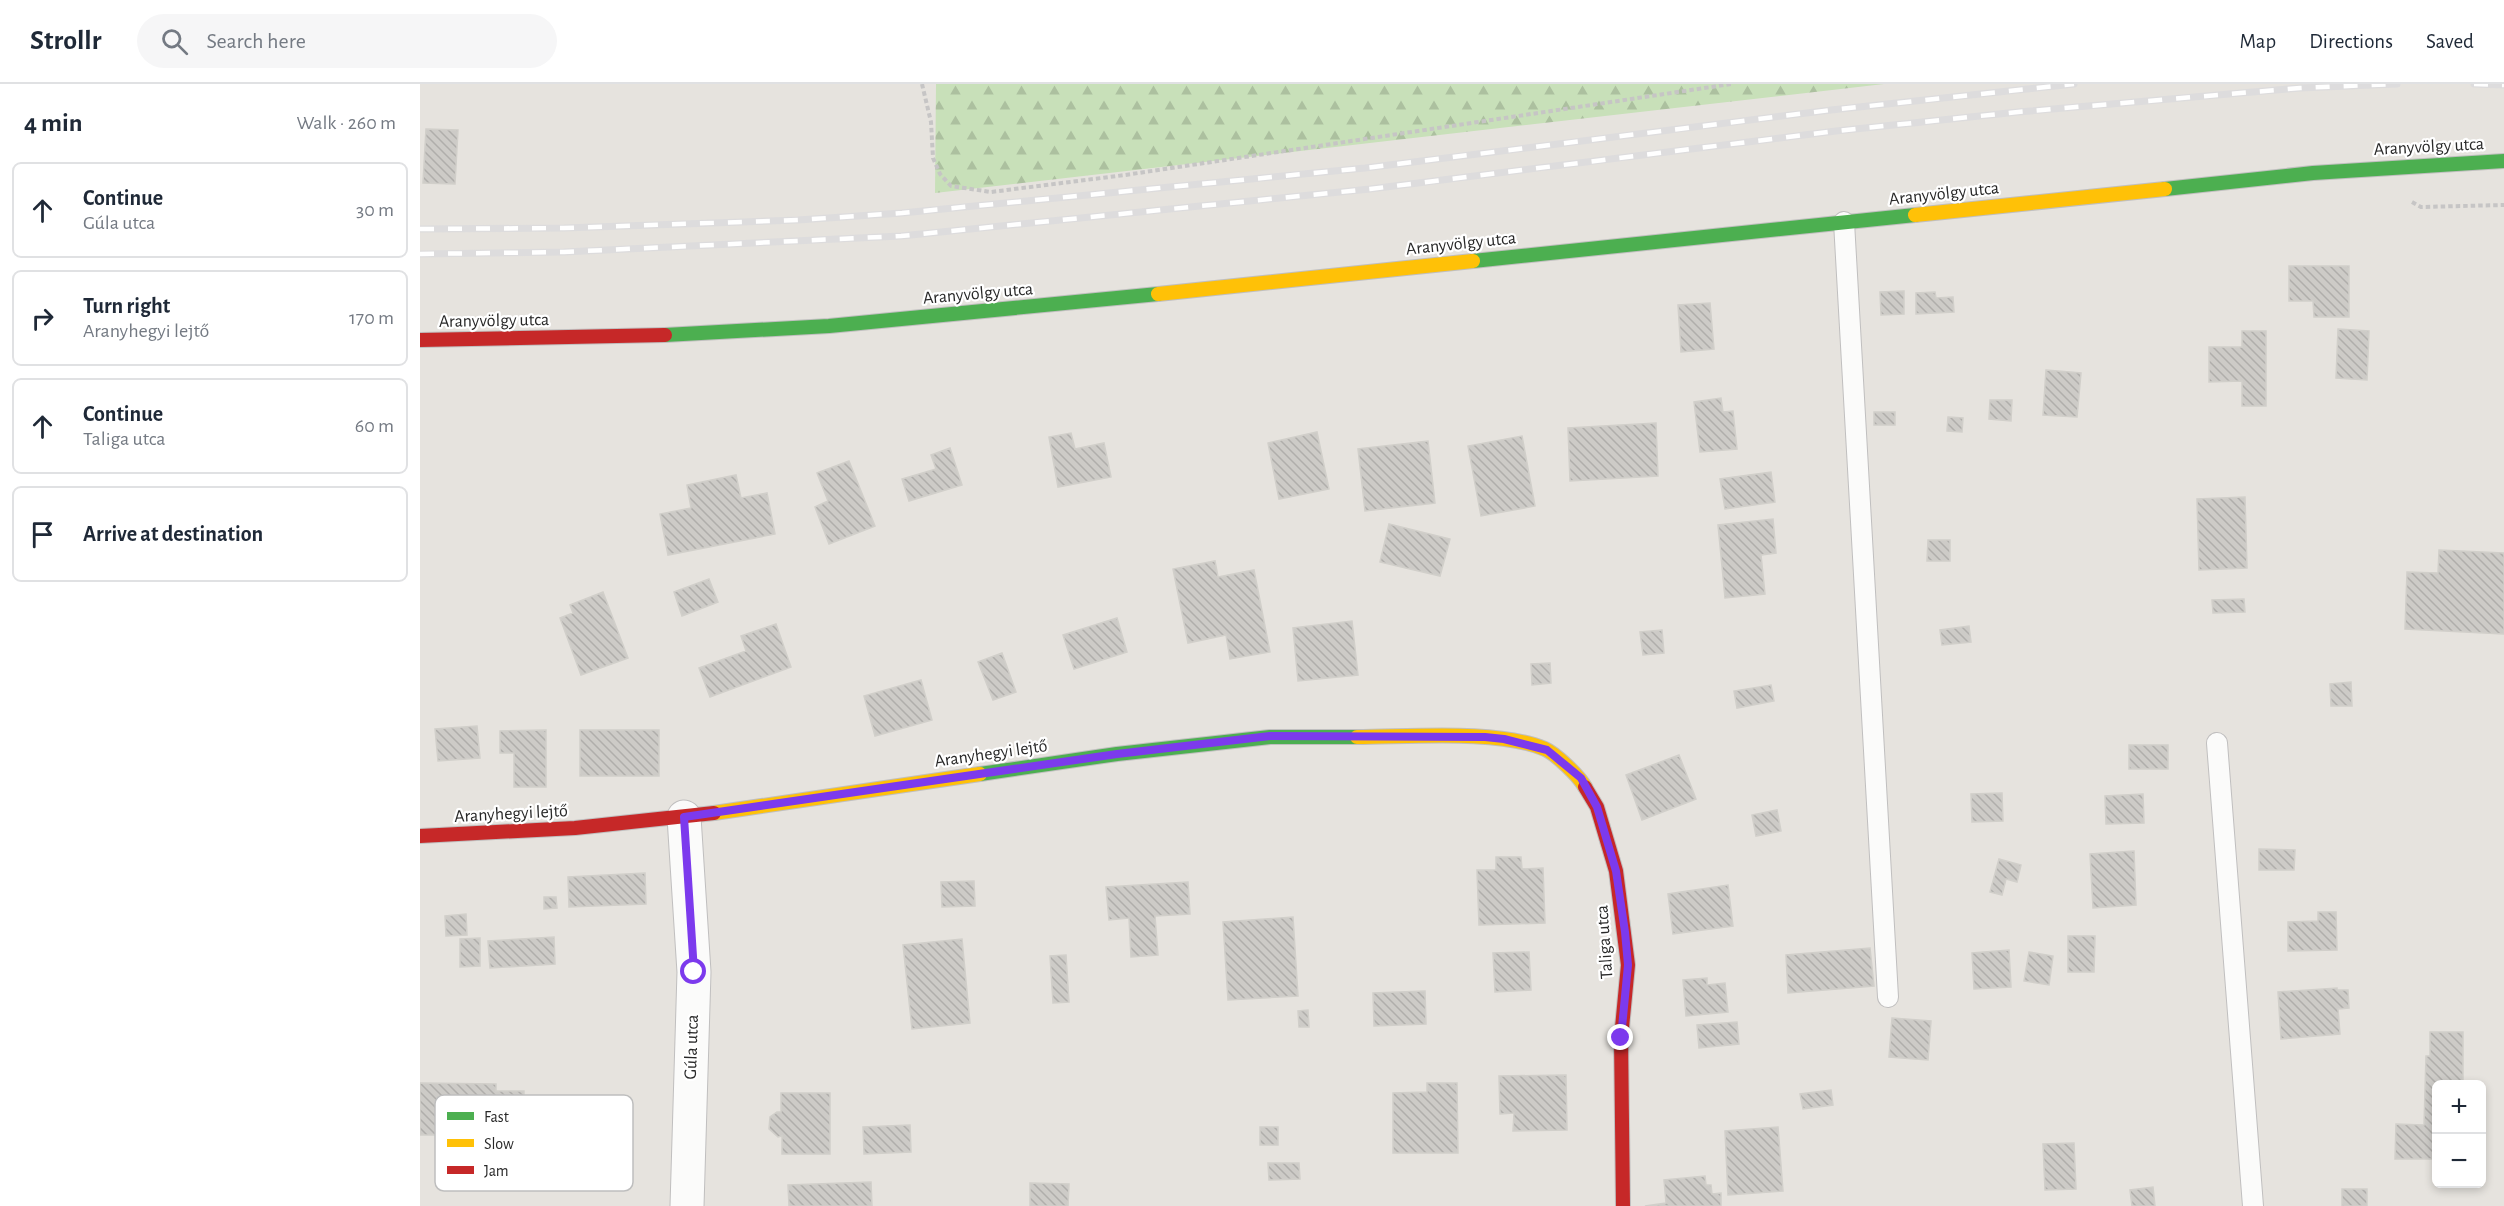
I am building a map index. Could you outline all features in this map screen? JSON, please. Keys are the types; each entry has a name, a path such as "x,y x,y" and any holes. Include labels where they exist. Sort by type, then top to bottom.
{"street":[{"name":"Aranyvölgy utca","path":"420,340 625,337 829,326 1111,299 2313,173 2504,161"},
{"name":"Aranyhegyi lejtő","path":"420,836 575,828 684,817 1117,754 1270,736 1494,738 1547,750 1564,762"},
{"name":"Taliga utca","path":"1564,762 1581,778 1597,807 1616,871 1625,932 1628,965 1621,1038 1623,1206"},
{"name":"Gúla utca","path":"684,817 694,972 687,1206"}],"lane":[{"path":"1844,222 1888,997"},
{"path":"2217,743 2253,1206"}],"path":[{"path":"922,84 931,122 933,158 940,174 951,186 991,192 1125,176 1731,84"}],"green space":[{"path":"936,84 1884,84 935,193"}],"building":[{"path":"426,129 458,130 455,184 423,183"},
{"path":"2289,266 2349,266 2349,317 2314,317 2313,301 2289,301"},
{"path":"1904,291 1904,314 1881,315 1880,292"},
{"path":"1935,292 1936,298 1953,297 1954,312 1916,314 1916,293"},
{"path":"1710,303 1714,349 1681,352 1678,305"},
{"path":"2338,329 2369,331 2367,380 2336,378"},
{"path":"2242,331 2266,331 2266,406 2242,406 2242,381 2209,382 2209,347 2242,347"},
{"path":"2046,370 2081,373 2077,417 2043,415"},
{"path":"1721,398 1723,412 1733,411 1737,449 1700,452 1694,402"},
{"path":"1990,400 2012,400 2011,421 1989,419"},
{"path":"1874,412 1895,412 1895,425 1874,425"},
{"path":"1948,417 1963,418 1962,432 1947,431"},
{"path":"1656,423 1658,476 1570,481 1568,428"},
{"path":"1317,432 1329,489 1279,499 1268,443"},
{"path":"1071,433 1075,449 1104,443 1111,477 1058,487 1049,437"},
{"path":"1522,436 1535,506 1481,516 1468,446"},
{"path":"1428,441 1435,503 1365,511 1358,449"},
{"path":"950,448 962,485 909,501 902,479 936,469 931,455"},
{"path":"849,461 875,526 829,544 815,507 828,501 817,473"},
{"path":"1771,472 1775,502 1725,509 1720,479"},
{"path":"736,475 741,498 767,493 775,534 668,555 660,514 691,508 687,485"},
{"path":"2245,497 2247,568 2199,570 2197,499"},
{"path":"1773,519 1776,553 1761,555 1765,594 1725,598 1718,525"},
{"path":"1389,524 1450,539 1440,576 1380,562"},
{"path":"1928,540 1950,540 1950,561 1927,561"},
{"path":"2439,550 2504,553 2504,634 2405,629 2407,572 2438,573"},
{"path":"1215,561 1218,577 1254,570 1270,652 1230,659 1226,635 1188,643 1173,569"},
{"path":"709,579 718,602 682,616 674,592"},
{"path":"603,592 628,658 581,675 560,618 573,613 570,605"},
{"path":"2244,599 2245,612 2213,613 2212,600"},
{"path":"1117,618 1127,652 1074,669 1063,635"},
{"path":"1352,621 1358,675 1298,681 1293,628"},
{"path":"776,624 791,667 710,697 699,668 746,651 741,636"},
{"path":"1969,626 1971,642 1942,645 1940,630"},
{"path":"1662,630 1664,653 1643,655 1640,632"},
{"path":"1002,653 1016,692 993,700 978,662"},
{"path":"1550,663 1551,683 1532,685 1531,664"},
{"path":"921,680 932,720 875,736 864,696"},
{"path":"2351,682 2352,706 2331,706 2330,684"},
{"path":"1771,685 1774,701 1737,708 1734,691"},
{"path":"477,726 480,758 438,761 435,729"},
{"path":"546,730 546,787 514,787 514,753 500,753 500,731"},
{"path":"580,730 659,730 659,776 580,776"},
{"path":"2129,745 2168,745 2168,769 2129,769"},
{"path":"1679,755 1696,799 1642,820 1626,775"},
{"path":"2002,793 2003,821 1972,822 1971,794"},
{"path":"2143,794 2144,823 2106,824 2105,796"},
{"path":"1777,810 1781,831 1756,836 1752,815"},
{"path":"2259,849 2295,850 2294,870 2259,870"},
{"path":"2134,851 2136,905 2093,908 2090,854"},
{"path":"1496,857 1521,857 1522,869 1543,868 1545,923 1479,925 1477,870 1496,870"},
{"path":"1999,859 2021,865 2017,882 2006,879 2002,895 1990,892"},
{"path":"645,873 646,904 569,907 568,877"},
{"path":"974,881 975,906 942,907 941,882"},
{"path":"1188,882 1190,914 1155,916 1158,955 1131,957 1129,918 1109,920 1106,887"},
{"path":"1728,885 1733,926 1673,934 1668,894"},
{"path":"544,897 556,897 557,908 544,909"},
{"path":"2318,912 2336,912 2337,950 2288,951 2288,922 2318,921"},
{"path":"466,914 467,935 446,936 445,916"},
{"path":"1293,917 1298,996 1228,1000 1223,922"},
{"path":"2068,936 2095,936 2094,972 2068,972"},
{"path":"554,937 555,964 490,968 488,941"},
{"path":"480,938 480,966 460,967 460,939"},
{"path":"962,939 970,1023 912,1029 903,945"},
{"path":"1870,948 1874,986 1788,993 1786,955"},
{"path":"2009,950 2011,987 1974,989 1972,953"},
{"path":"1529,952 1531,990 1495,992 1493,953"},
{"path":"2029,952 2053,956 2049,985 2024,981"},
{"path":"1066,955 1069,1002 1053,1003 1050,956"},
{"path":"1707,978 1707,985 1725,983 1728,1012 1686,1016 1683,980"},
{"path":"2337,988 2337,990 2348,990 2349,1008 2338,1009 2340,1034 2281,1039 2278,992"},
{"path":"1425,991 1426,1024 1374,1026 1373,993"},
{"path":"1308,1010 1309,1027 1299,1027 1298,1011"},
{"path":"1892,1018 1931,1021 1928,1060 1889,1057"},
{"path":"1737,1022 1739,1044 1699,1048 1697,1025"},
{"path":"2430,1032 2463,1032 2463,1080 2432,1080 2432,1159 2395,1159 2396,1124 2424,1125 2426,1056 2430,1056"},
{"path":"1566,1075 1567,1130 1513,1131 1514,1113 1500,1114 1499,1076"},
{"path":"420,1083 496,1084 496,1091 524,1091 524,1095 435,1095 435,1135 420,1135"},
{"path":"1427,1083 1457,1083 1458,1153 1393,1153 1393,1093 1427,1092"},
{"path":"1831,1090 1833,1105 1803,1109 1800,1094"},
{"path":"781,1093 830,1093 830,1154 782,1154 782,1136 778,1137 769,1129 770,1117 781,1112"},
{"path":"910,1125 911,1152 864,1154 863,1127"},
{"path":"1260,1127 1278,1127 1278,1145 1260,1145"},
{"path":"1778,1127 1783,1191 1728,1195 1725,1131"},
{"path":"2074,1143 2076,1189 2045,1190 2043,1144"},
{"path":"1268,1163 1299,1163 1300,1179 1269,1180"},
{"path":"1705,1176 1706,1185 1711,1185 1712,1194 1721,1193 1721,1206 1645,1206 1666,1203 1664,1180"},
{"path":"871,1182 872,1206 789,1206 788,1185"},
{"path":"1030,1183 1069,1184 1068,1206 1030,1206"},
{"path":"2153,1187 2155,1206 2132,1206 2130,1190"},
{"path":"2342,1189 2367,1189 2367,1206 2342,1206"}],"railway":[{"path":"420,229 564,228 798,220 902,213 1365,168 1831,110 2074,84"},
{"path":"420,254 564,252 901,236 1370,189 1836,131 2018,112 2300,88 2397,84"},
{"path":"2474,84 2504,85"}],"traffic: fast":[{"path":"2165,189 2313,173 2504,161"},
{"path":"1473,261 1915,215"},
{"path":"665,335 829,326 1158,294"},
{"path":"980,774 1117,754 1270,737 1357,737"}],"traffic: slow":[{"path":"1915,215 2165,189"},
{"path":"1158,294 1473,261"},
{"path":"1357,737 1479,736 1526,743 1545,749 1555,756 1573,771 1585,787"},
{"path":"714,813 980,774"}],"traffic: jam":[{"path":"420,340 665,335"},
{"path":"1585,787 1597,807 1616,871 1628,965 1621,1038 1623,1206"},
{"path":"420,836 575,828 714,813"}],"route":[{"path":"694,972 684,817 1117,754 1270,736 1485,737 1504,739 1547,750 1581,778 1597,807 1616,871 1625,932 1628,965 1621,1038"}]}
